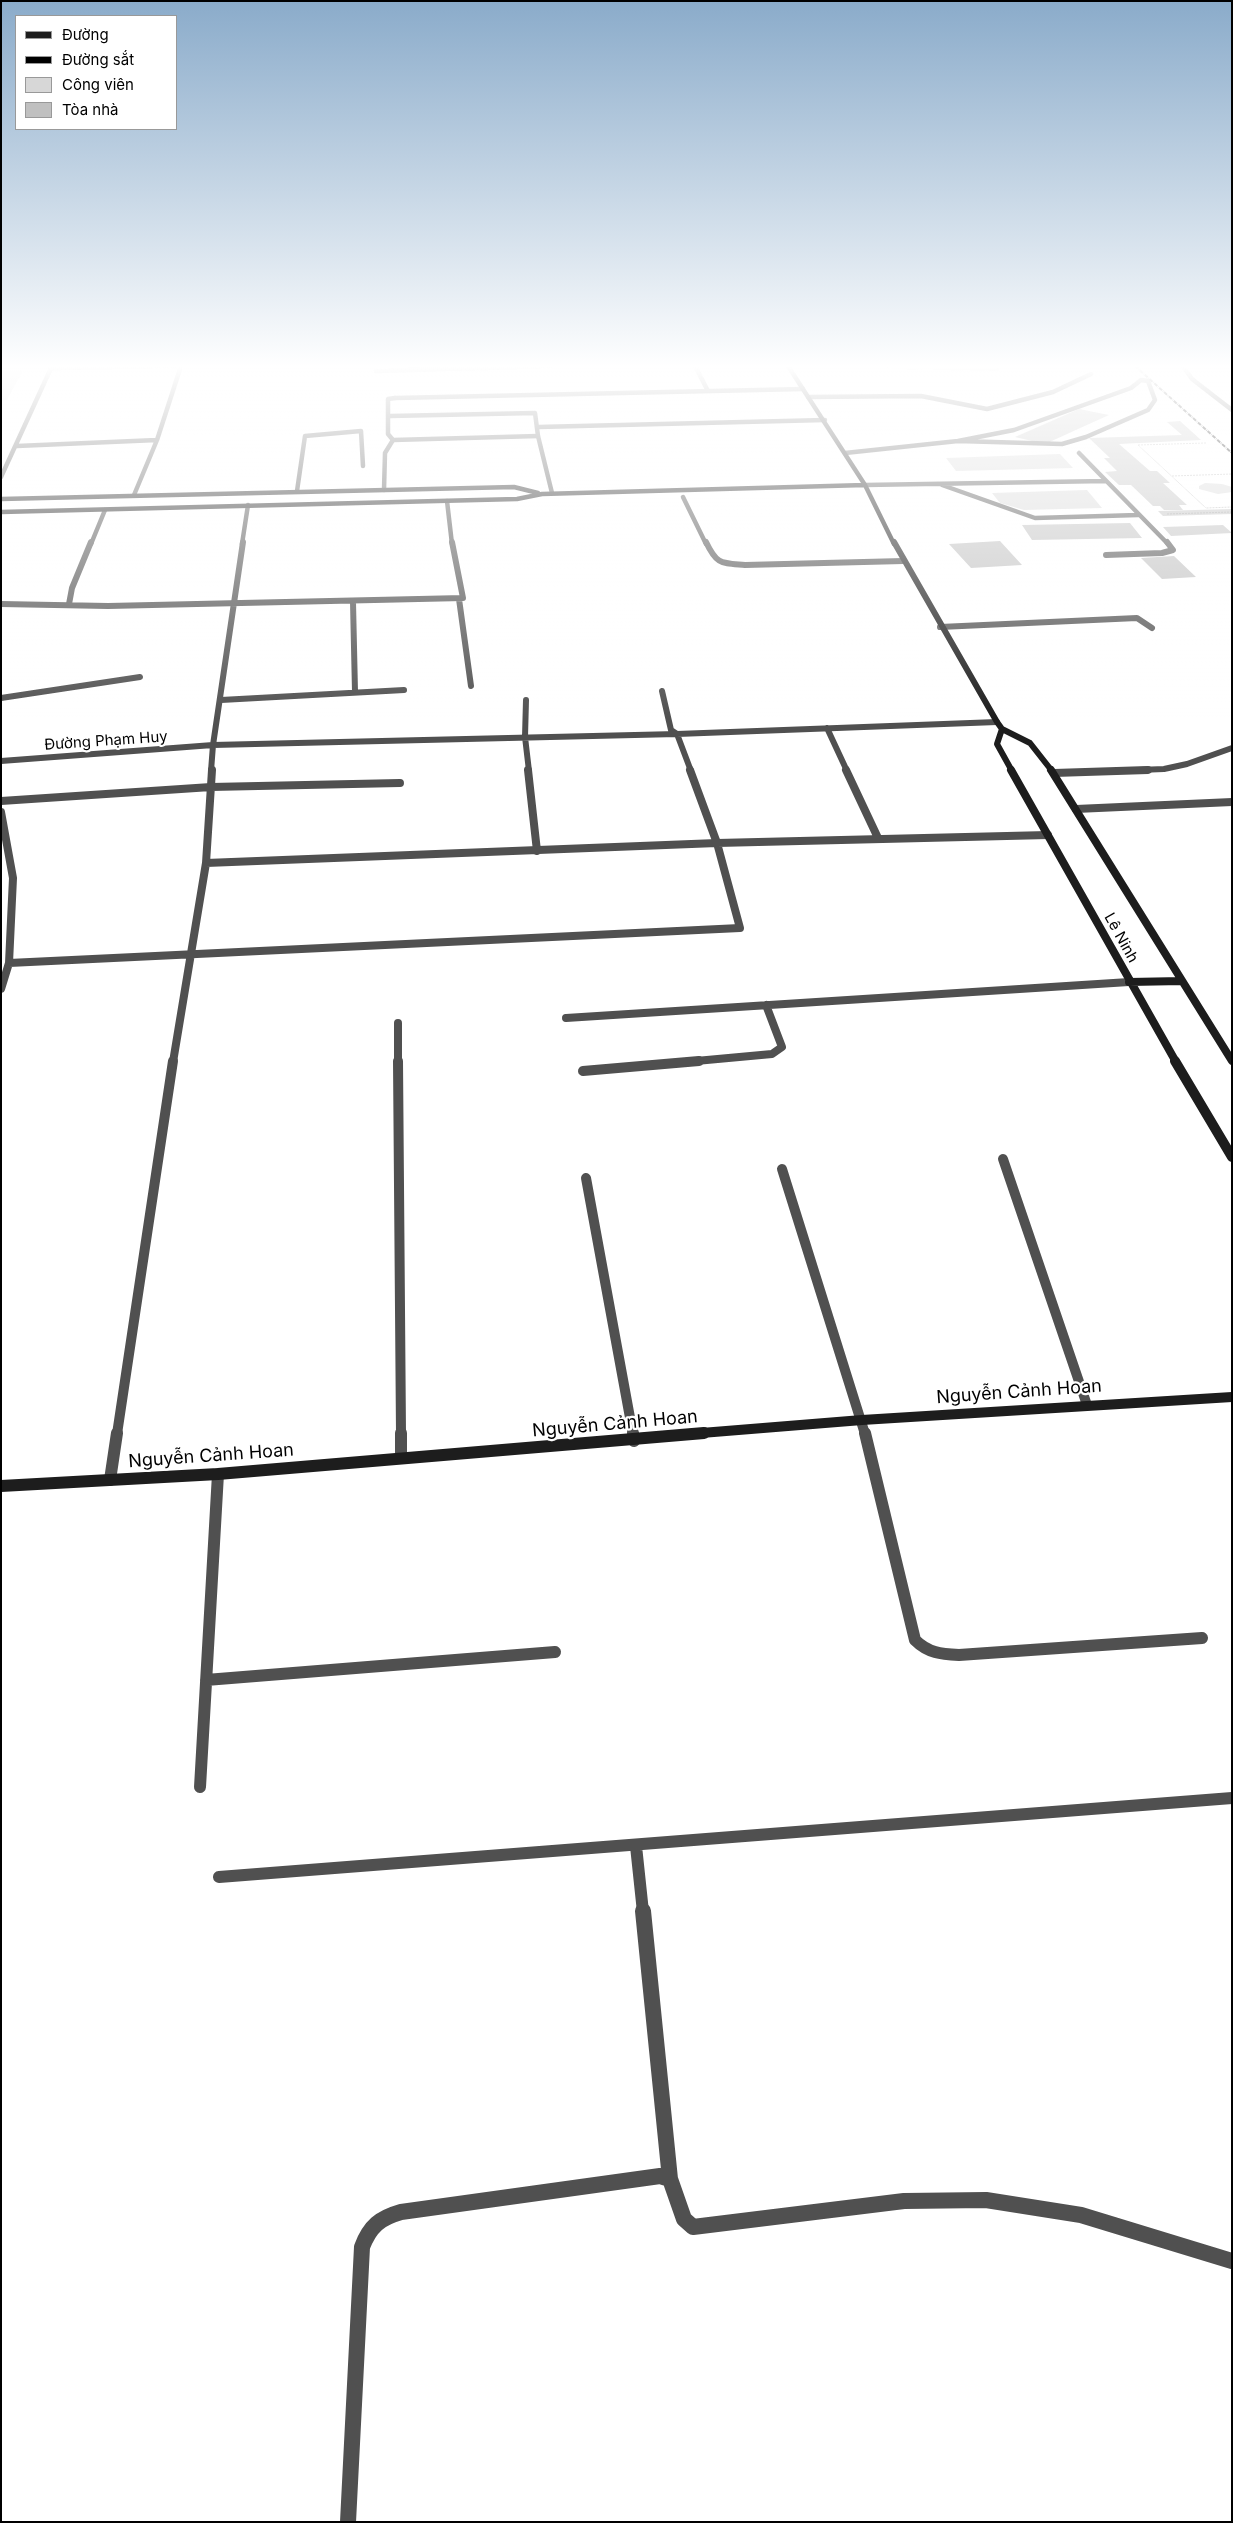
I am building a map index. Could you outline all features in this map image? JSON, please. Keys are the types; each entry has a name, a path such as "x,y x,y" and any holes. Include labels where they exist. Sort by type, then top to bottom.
{"street":[{"path":"134,495 139,484"},
{"path":"294,504 298,484"},
{"path":"384,484 384,490"},
{"path":"550,484 552,493"},
{"name":"Lê Ninh","path":"865,484 903,561 997,722 1002,729 1030,743 1054,773 1232,1061"},
{"path":"1,512 517,499 552,493 883,484"},
{"path":"938,484 1035,518 1138,515"},
{"path":"988,484 1033,484"},
{"path":"1106,555 1162,553 1173,550 1109,484"},
{"path":"1,498 514,487 542,494"},
{"path":"683,497 711,555 720,563 744,565 903,561"},
{"path":"1,604 234,604 459,599 464,596 450,535 447,501"},
{"path":"110,1480 156,1162 206,863 213,745 248,505"},
{"path":"69,604 72,588 105,510"},
{"path":"459,599 471,686"},
{"path":"353,602 355,692"},
{"path":"940,627 1137,618 1152,628"},
{"path":"1,698 140,677"},
{"path":"221,700 404,690"},
{"path":"9,963 740,928 717,844 677,734 672,730 662,691"},
{"path":"526,700 525,737 537,851"},
{"name":"Đường Phạm Huy","path":"1,761 213,745 677,734 997,722"},
{"path":"828,728 878,838"},
{"name":"Lê Ninh","path":"1002,729 997,744 1129,982 1232,1157"},
{"path":"1054,773 1164,769 1187,764 1232,748"},
{"path":"1,801 211,787 400,783"},
{"path":"1076,809 1232,802"},
{"path":"1,812 13,878 9,963 1,989"},
{"path":"206,863 878,838 1048,835"},
{"path":"566,1018 1129,982 1182,981"},
{"path":"583,1071 772,1054 782,1048 766,1005"},
{"path":"398,1023 401,1458"},
{"path":"1003,1159 1087,1405"},
{"path":"782,1169 862,1420 915,1640 922,1648 934,1654 959,1655 1202,1638"},
{"path":"586,1178 634,1440"},
{"name":"Nguyễn Cảnh Hoan","path":"1,1486 218,1474 862,1420 1232,1397"},
{"path":"200,1787 218,1474"},
{"path":"206,1680 555,1652"},
{"path":"219,1878 1232,1798"},
{"path":"636,1846 670,2179 684,2219 692,2227 904,2201 986,2200 1081,2215 1232,2261"},
{"path":"348,2522 362,2247 368,2230 376,2221 401,2212 660,2176 670,2179"}],"path":[{"path":"1180,484 1206,508 1232,507"},
{"path":"1138,515 1232,512"}],"green space":[{"path":"1204,484 1222,484 1232,487 1232,492 1218,494 1199,489 1199,486"},
{"path":"1087,490 1102,508 1024,510 1000,503 992,493"}],"building":[{"path":"1118,484 1164,484 1187,505 1179,505 1183,510 1164,510 1160,506 1153,506 1131,485"},
{"path":"1232,509 1232,514 1163,516 1158,511"},
{"path":"1130,523 1142,538 1032,540 1022,525"},
{"path":"1223,525 1232,533 1171,536 1163,527"},
{"path":"1000,541 1022,565 971,568 949,544"},
{"path":"1174,556 1196,577 1162,579 1141,558"}]}
